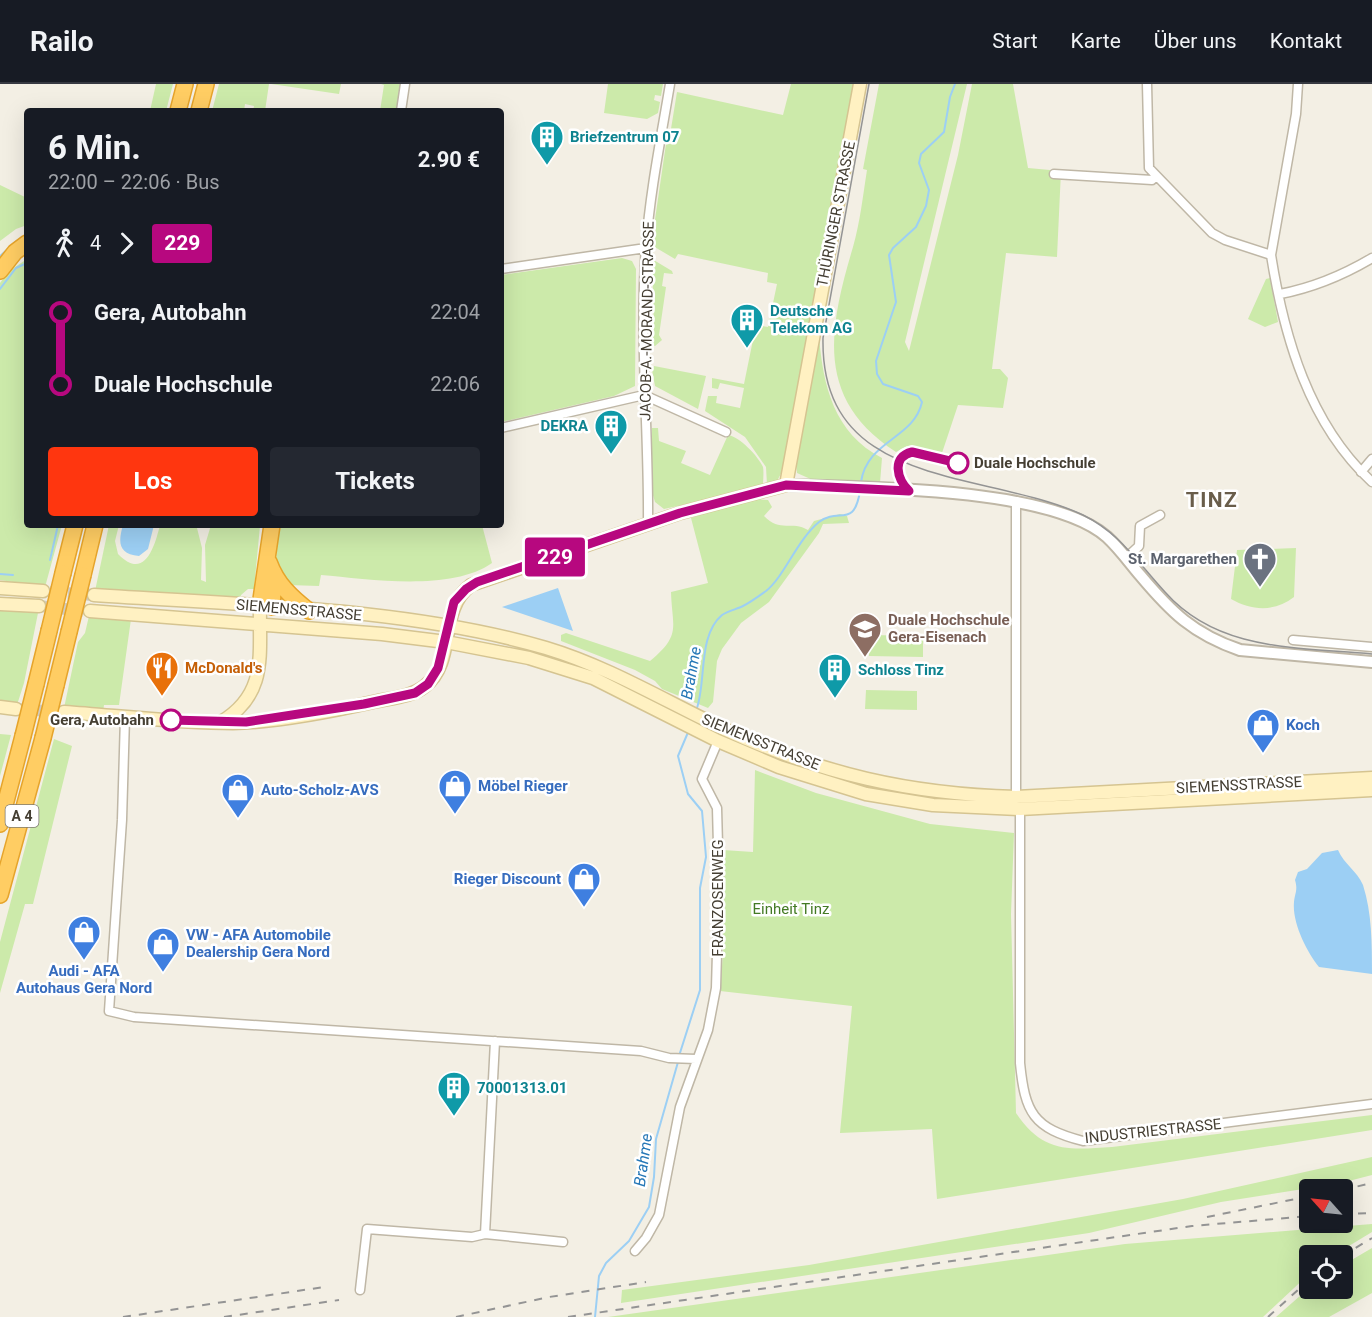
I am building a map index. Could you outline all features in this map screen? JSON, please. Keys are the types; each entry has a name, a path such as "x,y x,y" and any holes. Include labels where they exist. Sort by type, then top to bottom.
{"highway":[{"path":"179,108 185,84"},
{"path":"200,108 206,84"},
{"path":"1,270 15,252 24,245"},
{"path":"1,270 24,258"},
{"name":"A 4","path":"0,824 74,528"},
{"name":"A 4","path":"0,895 43,738 94,528"},
{"path":"266,607 271,569 272,528"},
{"path":"271,569 285,591 309,611"}],"main road":[{"name":"THÜRINGER STRASSE","path":"786,485 860,84"},
{"path":"429,624 452,606 462,592 477,582 648,524 786,485"},
{"path":"0,588 43,591"},
{"name":"SIEMENSSTRASSE","path":"94,595 309,611 429,624 500,637 573,656 624,678 683,716 697,730 779,767 866,794 933,805 1020,810 1372,790"},
{"path":"0,604 39,606"},
{"path":"64,712 220,722 269,719 342,707 421,689 433,677 446,642 452,606"},
{"path":"259,624 266,607"},
{"name":"SIEMENSSTRASSE","path":"90,611 446,642 529,657 568,669 683,716 702,718 783,753 880,784 963,795 1016,797 1372,778"},
{"name":"SIEMENSSTRASSE","path":"244,705 252,694 256,678 259,624"},
{"path":"220,722 244,705 269,719"},
{"path":"0,707 16,709"},
{"path":"718,741 725,729"}],"street":[{"path":"401,108 405,84"},
{"name":"JACOB-A.-MORAND-STRASSE","path":"648,524 644,395 646,248 651,192 670,84"},
{"path":"1147,84 1149,168 1212,233 1225,240 1271,255"},
{"path":"1298,84 1296,114 1271,255 1288,334 1318,413 1341,449 1372,482"},
{"path":"1054,174 1152,180 1156,176"},
{"path":"504,269 646,248"},
{"path":"1280,294 1296,291 1355,268 1372,258"},
{"path":"504,427 644,395 726,432"},
{"path":"1361,472 1372,459"},
{"path":"786,485 935,492 1016,501 1078,520 1106,536 1159,598 1198,632 1240,650 1372,662"},
{"path":"1016,501 1016,797"},
{"path":"1126,558 1139,546 1140,526 1160,515"},
{"path":"1293,640 1372,647"},
{"path":"125,717 122,820 109,1011 134,1017 641,1051 669,1058 693,1060"},
{"name":"FRANZOSENWEG","path":"635,1251 646,1238 659,1215 680,1107 693,1060 708,1030 715,993 719,940 717,808 702,779 718,741"},
{"name":"INDUSTRIESTRASSE","path":"1020,810 1020,1063 1023,1096 1035,1118 1057,1134 1083,1141 1372,1104"},
{"path":"485,1234 495,1041"},
{"path":"360,1290 366,1229 472,1237 485,1234 563,1242"}],"green space":[{"path":"156,84 173,84 167,108 151,108"},
{"path":"219,84 269,84 265,108 254,108 254,106 245,104 244,108 213,108"},
{"path":"271,84 341,84 339,94"},
{"path":"381,84 400,84 396,108 380,108 384,85"},
{"path":"608,84 663,84 661,96 655,95 654,100 660,102 658,113 647,119 604,113"},
{"path":"791,84 855,84 783,470 777,481 767,485 766,467 745,437 705,411 708,396 717,396 716,403 740,408 744,388 720,383 718,389 712,388 712,378 744,384 755,330 748,328 751,324 768,327 777,284 767,282 768,273 678,254 675,259 653,246 652,240 667,137 670,135 677,92 783,115"},
{"path":"879,84 967,84 905,342 909,351 958,155 972,84 1013,84 1028,168 1061,171 1057,257 1006,253 992,369 1000,369 1008,378 1003,408 958,405 942,453 907,446 896,452 870,431 851,409 840,385 835,360 834,333 838,306 859,219 867,170 863,169"},
{"path":"0,185 24,197 24,226 0,241"},
{"path":"622,258 632,261 636,269 635,386 614,396 504,421 504,275"},
{"path":"652,259 672,271 673,274 664,273 662,286 666,287 659,335 662,340 655,346 652,345 654,328"},
{"path":"24,261 24,528 61,528 45,587 0,580 0,283 9,271"},
{"path":"1270,278 1278,322 1265,327 1248,319 1266,279"},
{"path":"819,336 824,373 834,406 852,435 882,458 880,483 815,481 797,473 796,462"},
{"path":"654,366 706,376 698,409 655,386 652,370"},
{"path":"652,428 658,428 659,441 686,451 681,463 710,475 728,435 733,436 761,463 763,487 664,509 655,502 652,492"},
{"path":"751,499 768,500 772,507 764,516 775,524 797,526 808,530 814,521 840,514 847,516 849,523 823,524 819,533 769,602 741,623 722,649 717,661 713,702 708,708 662,689 655,681 635,670 561,641 561,635 566,633 650,661 671,637 673,622 671,592 708,583 691,518"},
{"path":"108,528 118,528 115,541 118,554 127,562 135,564 142,562 152,550 159,528 197,528 202,548 201,580 206,582 205,545 210,528 260,528 254,589 248,589 241,595 240,600 95,591"},
{"path":"277,528 483,528 492,563 475,572 455,578 432,581 385,581 321,575 319,586 288,585 276,566"},
{"path":"1296,548 1294,597 1279,605 1263,608 1247,606 1231,599 1237,550"},
{"path":"0,610 38,613 24,683 17,705 0,703"},
{"path":"89,616 131,619 119,705 104,705 103,712 64,708 78,642 85,633"},
{"path":"869,635 923,636 923,657 869,656"},
{"path":"866,690 917,691 917,710 865,709"},
{"path":"0,734 11,735 0,776"},
{"path":"54,739 72,746 33,904 25,904 0,993 0,942"},
{"name":"Einheit Tinz","path":"755,770 816,793 930,824 1014,833 1011,914 1016,1113 1036,1136 1058,1146 1082,1149 1372,1115 1372,1130 937,1199 932,1129 840,1133 852,1006 720,991 723,954 723,850 753,852"},
{"path":"1372,1157 1372,1175 1353,1180 1299,1179 1299,1190 1221,1202 1089,1233 621,1303 622,1290 809,1265 1183,1199"},
{"path":"1372,1224 1372,1232 1351,1245 1299,1245 1299,1283 1263,1317 608,1317 1125,1244 1299,1230 1299,1233 1353,1233 1353,1226"},
{"path":"1372,1248 1372,1293 1329,1317 1276,1317 1299,1297 1299,1299 1353,1299 1353,1259"}],"water":[{"path":"122,528 153,528 148,549 139,556 123,550 120,537"},
{"path":"558,588 573,631 502,607"},
{"path":"1338,850 1363,885 1371,929 1372,974 1319,967 1305,945 1295,919 1295,880 1298,872 1307,869 1322,853"}],"waterway":[{"name":"Brahme","path":"861,482 865,468 872,457 910,424 922,402 918,396 883,384 877,374 876,361 896,302 889,255 893,248 916,227 926,206 929,190 919,163 921,154 944,132 950,97 955,84"},
{"path":"14,243 24,237"},
{"path":"0,256 10,247"},
{"path":"0,289 16,268 24,264"},
{"name":"Brahme","path":"696,711 706,647 714,624 722,615 746,604 773,585 811,530 826,518 850,514 854,510 860,491"},
{"path":"50,560 57,528"},
{"path":"0,574 13,575"},
{"name":"Brahme","path":"679,1056 700,990 700,888 706,857 702,811 688,794 678,756 689,730"},
{"name":"Brahme","path":"595,1317 599,1276 606,1263 629,1241 649,1207 654,1177 656,1139 678,1062"}],"tunnel":[{"path":"50,592 94,595"},
{"path":"39,606 83,611"},
{"path":"16,709 64,712"}],"tram line":[{"path":"869,84 823,338 829,388 849,424 878,449 915,467 1044,500 1096,522 1118,540 1186,612 1209,626 1261,643 1372,654"}],"railway":[{"path":"1353,1187 1372,1183"},
{"path":"1207,1217 1299,1198"},
{"path":"1353,1214 1372,1213"},
{"path":"568,1317 1192,1226 1299,1217"},
{"path":"1353,1249 1372,1238"},
{"path":"456,1317 549,1297 646,1282"},
{"path":"123,1317 324,1287"},
{"path":"1268,1317 1299,1289"},
{"path":"224,1317 339,1300"}],"bus line":[{"name":"229","path":"171,720 212,723 246,722 364,704 415,693 428,684 438,668 454,602 466,589 477,582 568,553 680,513 786,485 909,491 901,484 897,476 902,458 907,453 920,453 958,463"}],"place":[{"name":"Briefzentrum 07","path":"547,166"},
{"name":"Deutsche Telekom AG","path":"747,349"},
{"name":"DEKRA","path":"611,455"},
{"name":"Duale Hochschule","path":"958,463"},
{"name":"St. Margarethen","path":"1260,588"},
{"name":"Duale Hochschule Gera-Eisenach","path":"865,658"},
{"name":"McDonald's","path":"162,697"},
{"name":"Schloss Tinz","path":"835,699"},
{"name":"Gera, Autobahn","path":"171,720"},
{"name":"Koch","path":"1263,754"},
{"name":"Möbel Rieger","path":"455,815"},
{"name":"Auto-Scholz-AVS","path":"238,819"},
{"name":"Rieger Discount","path":"584,908"},
{"name":"Audi - AFA Autohaus Gera Nord","path":"84,961"},
{"name":"VW - AFA Automobile Dealership Gera Nord","path":"163,973"},
{"name":"70001313.01","path":"454,1117"}],"district":[{"name":"TINZ","path":"1212,500"}]}
